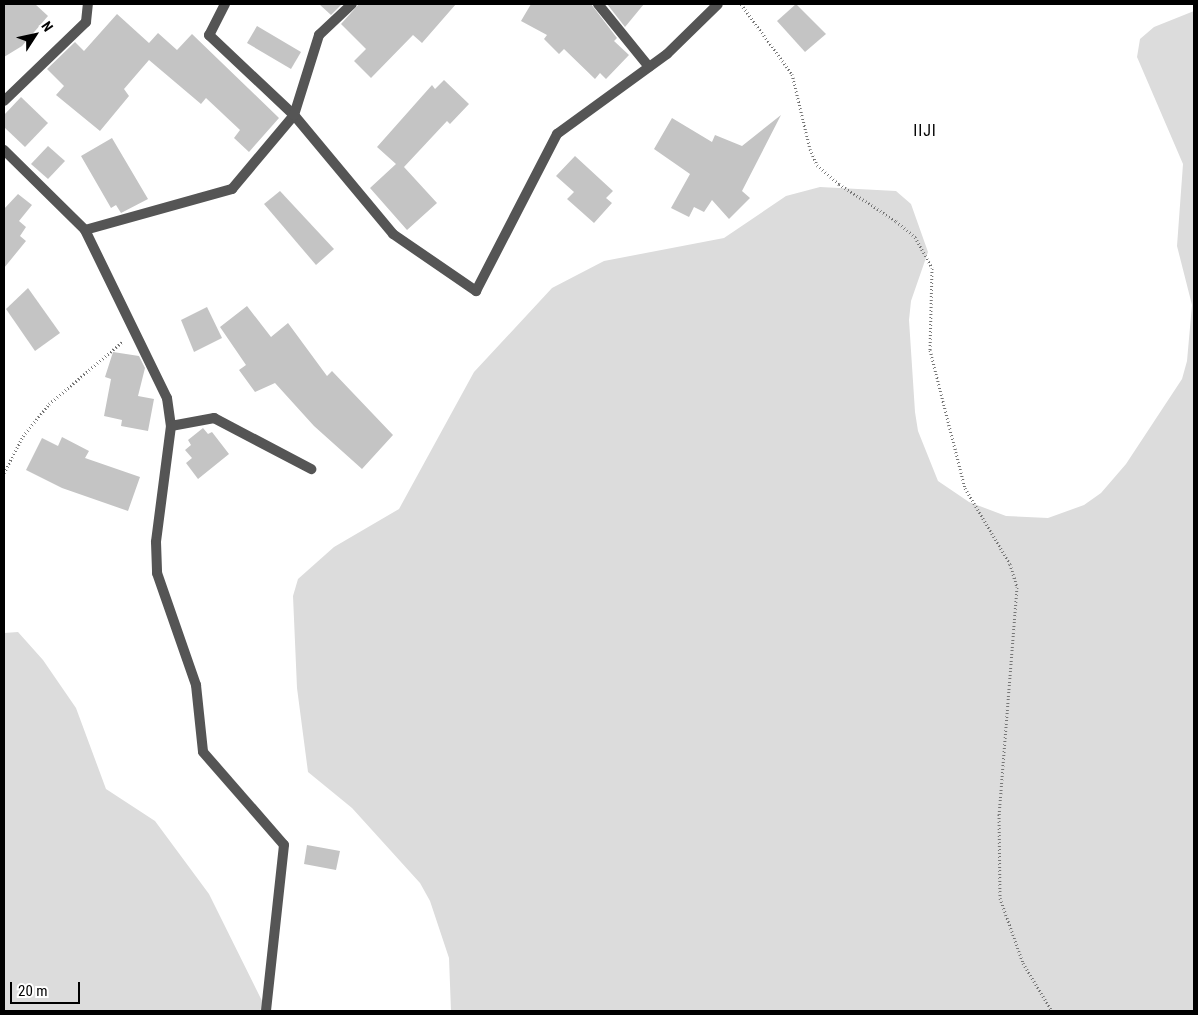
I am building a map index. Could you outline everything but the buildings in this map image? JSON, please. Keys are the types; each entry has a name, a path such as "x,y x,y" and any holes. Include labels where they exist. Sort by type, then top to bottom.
{"street":[{"path":"4,101 86,22 88,4"},
{"path":"225,4 209,35 294,115 393,234 476,290 557,134 667,54 718,4"},
{"path":"85,230 232,189 294,115 319,35 352,4"},
{"path":"598,4 649,67"},
{"path":"4,150 85,230 136,331 167,398 172,426 156,542 157,573 196,685 203,752 284,846 266,1011"},
{"path":"172,426 214,418 311,470"}],"path":[{"path":"741,4 792,74 810,149 817,165 908,232 932,268 930,350 965,488 1010,564 1017,587 999,814 1000,898 1023,963 1052,1011"},
{"path":"4,473 24,436 48,404 136,331"}],"shaded area":[{"path":"1194,11 1194,1011 451,1011 449,958 430,901 420,883 352,808 308,772 297,688 293,596 298,579 334,547 399,509 474,372 552,288 604,261 724,238 786,196 820,187 896,191 911,204 928,252 911,301 909,320 915,412 918,431 938,481 969,502 1006,516 1048,518 1084,505 1101,493 1126,464 1182,379 1187,361 1192,305 1177,246 1183,164 1137,57 1140,39 1154,27"},
{"path":"18,632 43,660 76,708 106,789 155,821 209,894 267,1011 4,1011 4,633"}],"district":[{"name":"IIJI","path":"925,131"}]}
